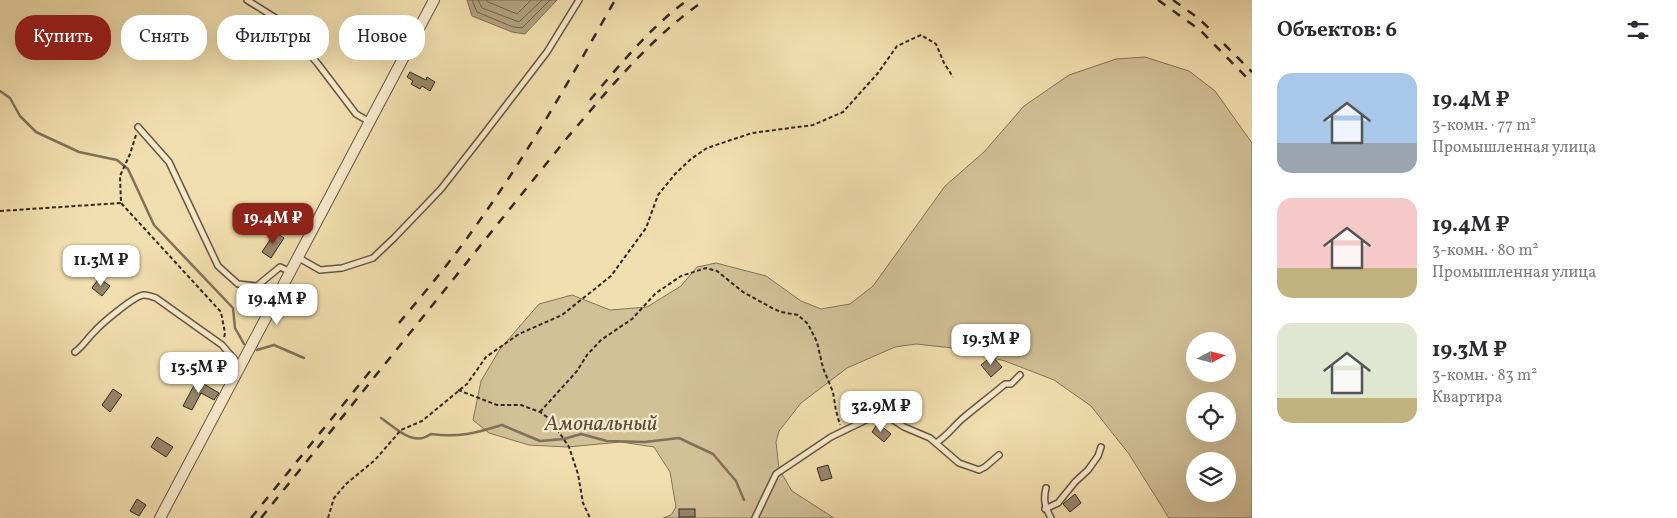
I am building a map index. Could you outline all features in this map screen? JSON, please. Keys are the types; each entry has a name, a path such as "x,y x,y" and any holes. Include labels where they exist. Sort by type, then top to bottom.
{"street":[{"path":"160,518 434,0"}],"lane":[{"path":"247,0 282,22 318,64 356,114 370,122"},
{"path":"299,258 320,270 342,268 373,258 441,189 547,52 579,0"},
{"path":"138,127 169,162 218,266 238,284 257,286 280,267 291,273"},
{"path":"75,352 117,312 136,298 144,295 156,298 222,345 241,368"},
{"path":"936,443 946,436 967,414 1006,384 1011,384 1020,375"},
{"path":"756,516 776,474 811,449 868,419 890,418 904,427 930,438 959,463 979,470 999,455"},
{"path":"1045,509 1058,503 1075,482 1088,470 1098,456 1101,447"},
{"path":"1046,488 1043,498 1045,509 1051,518"}],"path":[{"path":"328,518 334,498 346,484 375,460 401,430 422,421 467,384 486,357 519,334 562,315 611,276 646,228 658,195 681,168 706,148 752,133 813,125 842,112 878,73 897,46 921,35 936,44 944,63 953,77"},
{"path":"138,127 130,154 120,176 121,203 221,312 225,333 222,345"},
{"path":"0,211 121,203"},
{"path":"540,412 576,371 587,355 602,340 632,318 656,293 681,276 706,268 717,271 743,292 781,312 798,316 808,324 817,342 823,368 833,392 839,422 844,431"},
{"path":"458,390 497,404 521,405 540,412 551,420 569,447 578,474 583,503 590,518"}],"shaded area":[{"path":"1145,57 1189,71 1215,91 1252,143 1252,518 1169,518 1129,454 1091,406 1054,380 1005,361 953,348 916,344 895,347 847,368 801,403 779,431 776,442 779,469 792,491 834,518 663,518 671,515 676,507 670,472 654,447 621,442 567,447 529,445 489,433 473,420 481,381 500,349 539,304 572,295 610,310 647,307 681,286 697,267 716,263 766,276 801,301 821,309 850,304 873,286 945,186 984,152 1024,106 1069,75 1116,59"}],"water":[{"path":"467,0 557,0 525,34 512,32 472,16"}],"building":[{"path":"410,72 426,80 427,77 435,82 430,91 422,86 420,89 411,84 413,81 407,77"},
{"path":"275,232 284,238 271,258 262,252"},
{"path":"99,278 110,286 102,296 92,288"},
{"path":"992,356 1002,367 991,377 981,365"},
{"path":"197,380 219,393 214,400 201,393 192,410 183,406"},
{"path":"113,389 122,395 110,412 102,405"},
{"path":"878,423 891,434 884,442 872,432"},
{"path":"157,437 173,447 166,457 151,447"},
{"path":"828,465 832,478 821,481 817,468"},
{"path":"1075,494 1081,503 1070,512 1063,504"},
{"path":"137,499 146,505 139,516 130,511"},
{"path":"679,509 695,509 695,517 679,517"}],"waterway":[{"name":"Амональный","path":"0,91 10,98 20,116 36,132 79,152 117,160 128,169 154,225 233,308 235,328 244,344"},
{"name":"Амональный","path":"257,350 274,345 304,358"},
{"name":"Амональный","path":"381,418 405,435 418,439 431,434 467,434 502,425 540,441 564,439 581,434 607,441 645,442 679,438 713,454 736,481 744,500"}],"railway":[{"path":"399,323 457,252 513,172 548,116 615,0"},
{"path":"590,100 649,33 688,0"},
{"path":"261,518 567,138 631,64 667,30 705,0"},
{"path":"1158,0 1200,30 1252,83"},
{"path":"1173,0 1212,31"},
{"path":"1224,44 1252,72"},
{"path":"251,518 372,369"}]}
